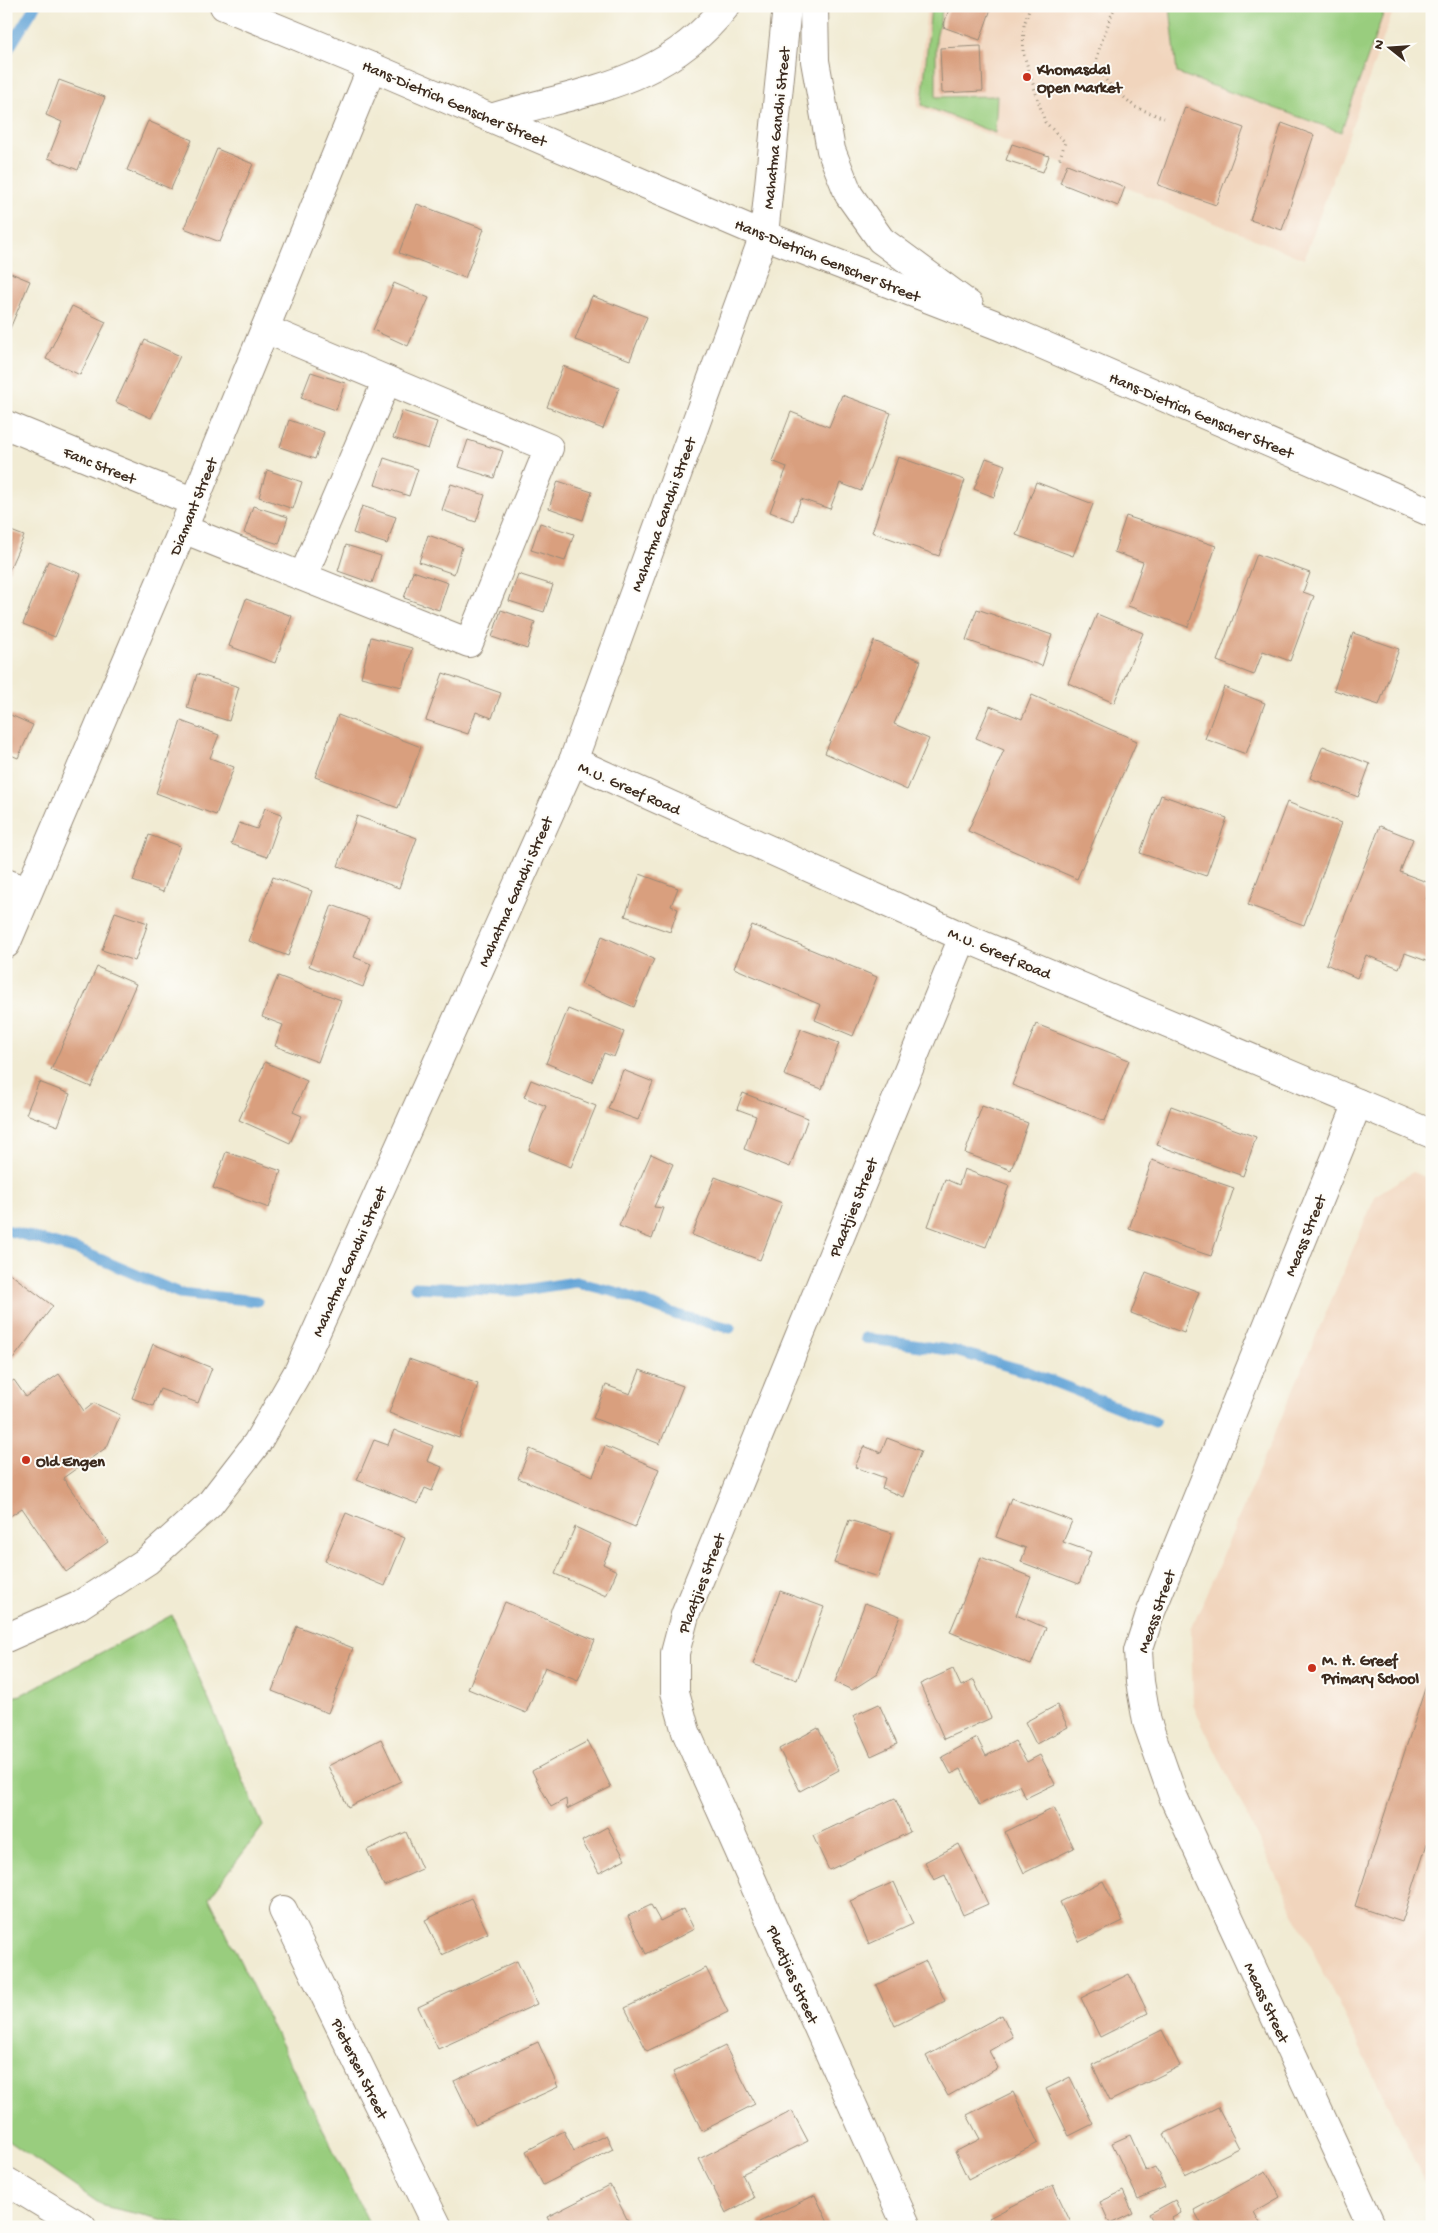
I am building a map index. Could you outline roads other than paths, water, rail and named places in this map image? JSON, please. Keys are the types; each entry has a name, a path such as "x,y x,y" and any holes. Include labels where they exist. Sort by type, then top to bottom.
{"street":[{"name":"Hans-Dietrich Genscher Street","path":"224,6 372,67 764,235 999,326 1432,513"},
{"path":"491,118 522,108 585,94 634,77 674,55 713,23 726,6"},
{"name":"Mahatma Gandhi Street","path":"6,1638 78,1606 147,1561 209,1505 257,1443 299,1370 572,762 764,235 787,6"},
{"path":"814,6 815,61 830,150 849,195 881,240 999,326"},
{"name":"Diamant Street","path":"6,944 17,887 183,529 372,67"},
{"path":"183,529 469,643 549,448 265,329"},
{"path":"303,576 387,380"},
{"name":"Fanc Street","path":"6,426 194,502"},
{"name":"M.U. Greef Road","path":"572,762 963,937 1432,1134"},
{"name":"Plaatjies Street","path":"907,2227 686,1732 675,1692 675,1653 685,1615 963,937"},
{"name":"Meass Street","path":"1358,1103 1154,1604 1138,1651 1140,1682 1147,1722 1173,1796 1372,2227"},
{"name":"Pietersen Street","path":"283,1910 438,2227"},
{"path":"6,2181 82,2227"}],"waterway":[{"path":"6,53 35,6"},
{"path":"6,1230 81,1251 179,1293 257,1301"},
{"path":"415,1287 517,1291 576,1282 619,1293 677,1315 730,1328"},
{"path":"865,1338 955,1351 1026,1371 1155,1422"}],"place":[{"name":"Khomasdal Open Market","path":"1027,77"},
{"name":"Old Engen","path":"26,1460"},
{"name":"M. H. Greef Primary School","path":"1312,1668"}]}
